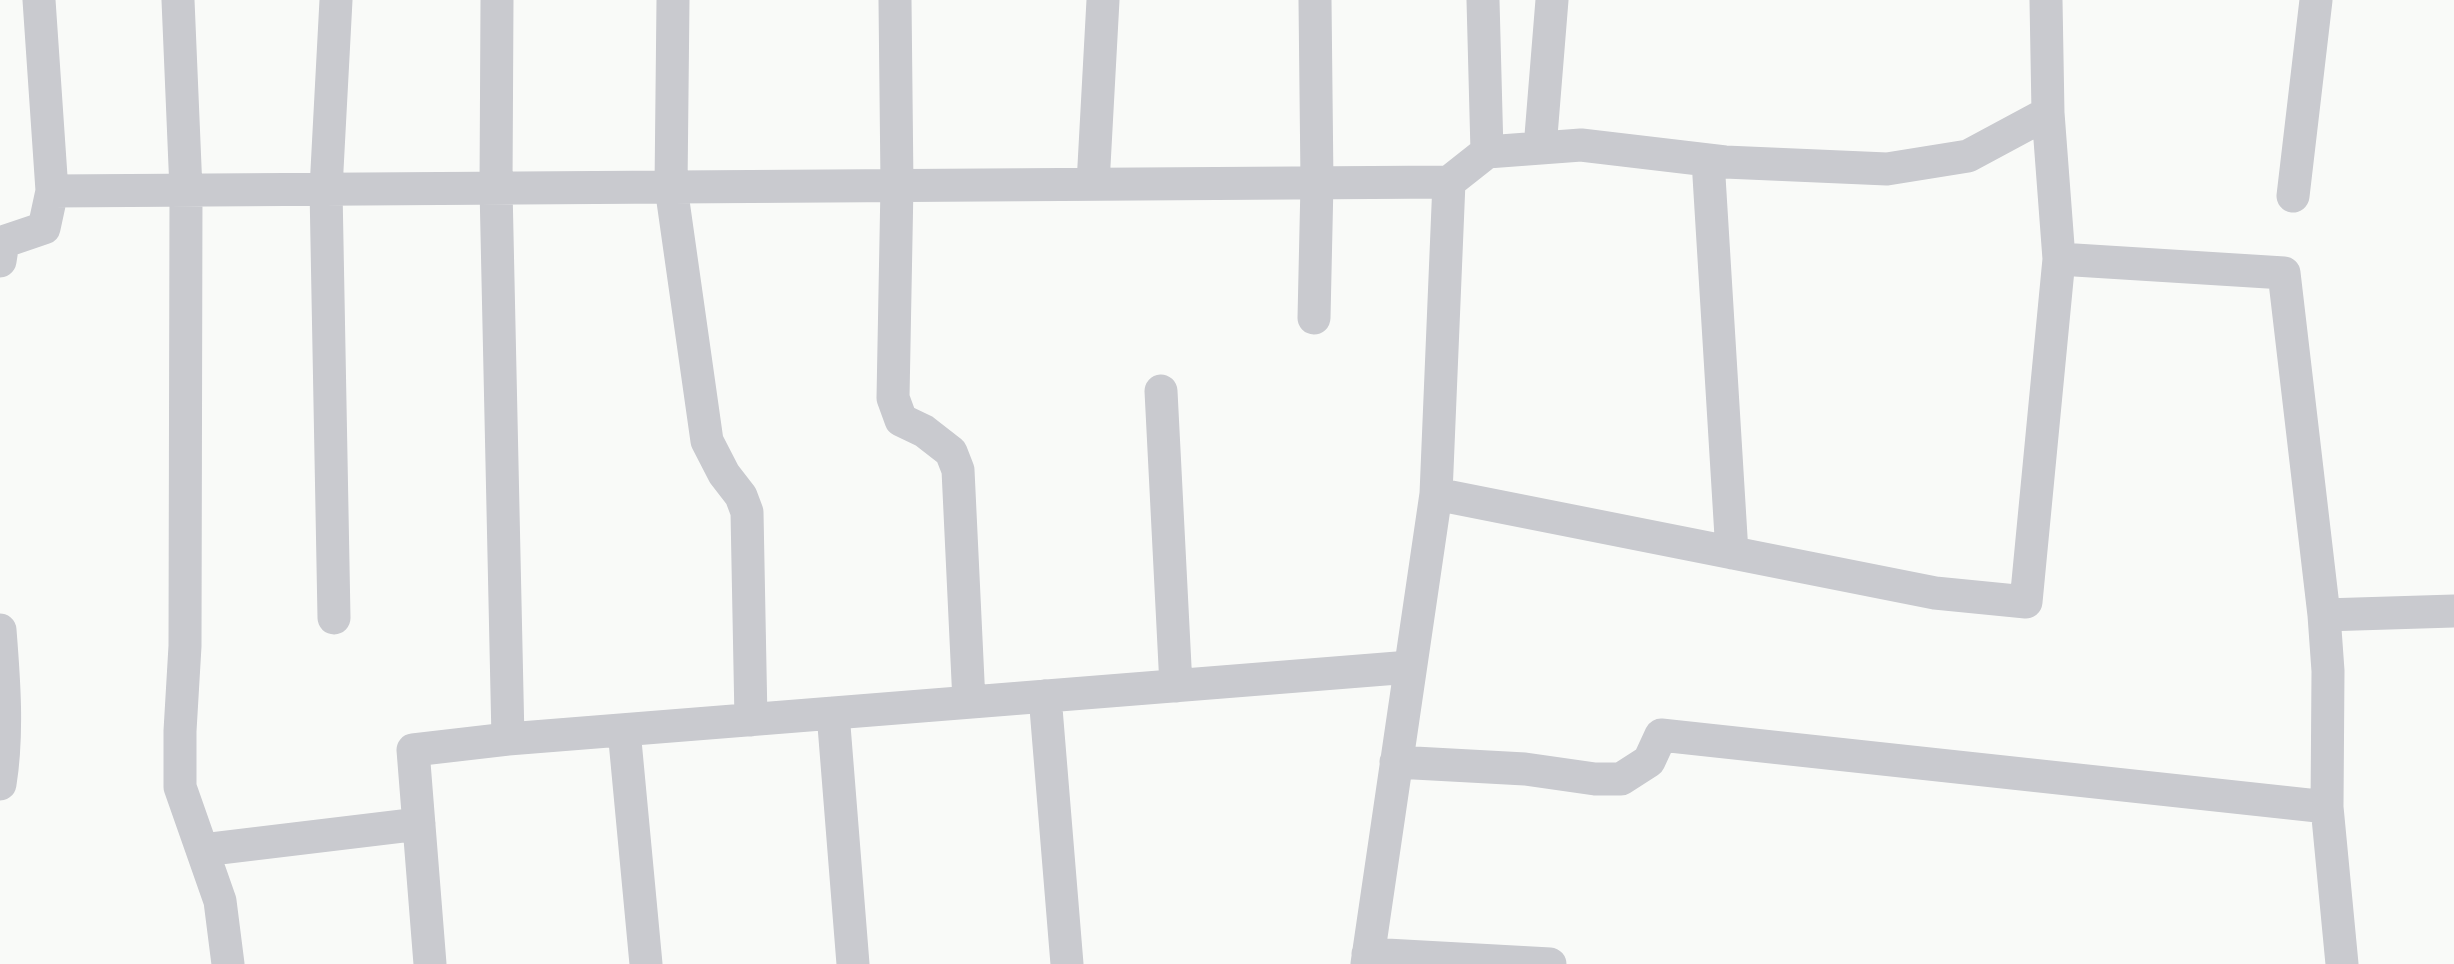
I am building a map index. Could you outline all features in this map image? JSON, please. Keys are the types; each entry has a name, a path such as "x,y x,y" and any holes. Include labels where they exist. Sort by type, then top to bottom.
{"street":[{"path":"0,261 3,242 44,228 51,190 39,0"},
{"path":"178,0 186,190 185,646 180,731 180,787 220,901 228,964"},
{"path":"334,618 326,189 336,0"},
{"path":"497,0 496,188 508,739"},
{"path":"673,0 671,187 707,441 724,474 741,496 747,512 751,720"},
{"path":"895,0 897,186 893,398 901,420 924,431 951,452 958,470 969,702"},
{"path":"1094,184 1103,0"},
{"path":"1314,318 1317,183 1315,0"},
{"path":"1483,0 1487,152"},
{"path":"1540,148 1552,0"},
{"path":"1436,494 1935,593 2026,602 2059,259 2048,113 2046,0"},
{"path":"2293,196 2316,0"},
{"path":"51,190 1449,182 1487,152 1581,145 1708,160 1887,169 1968,156 2048,113"},
{"path":"1708,160 1732,553"},
{"path":"1449,182 1436,494 1367,959 1550,964"},
{"path":"2059,259 2284,273 2324,615 2328,671 2327,807 2342,964"},
{"path":"1161,391 1176,686"},
{"path":"2324,615 2454,611"},
{"path":"0,630 4,760 0,784"},
{"path":"430,964 413,750 508,739 1410,667"},
{"path":"1045,696 1067,964"},
{"path":"833,713 852,964"},
{"path":"624,730 646,964"},
{"path":"1396,762 1525,770 1595,779 1621,779 1649,761 1661,735 2327,807"},
{"path":"203,850 419,824"}]}
